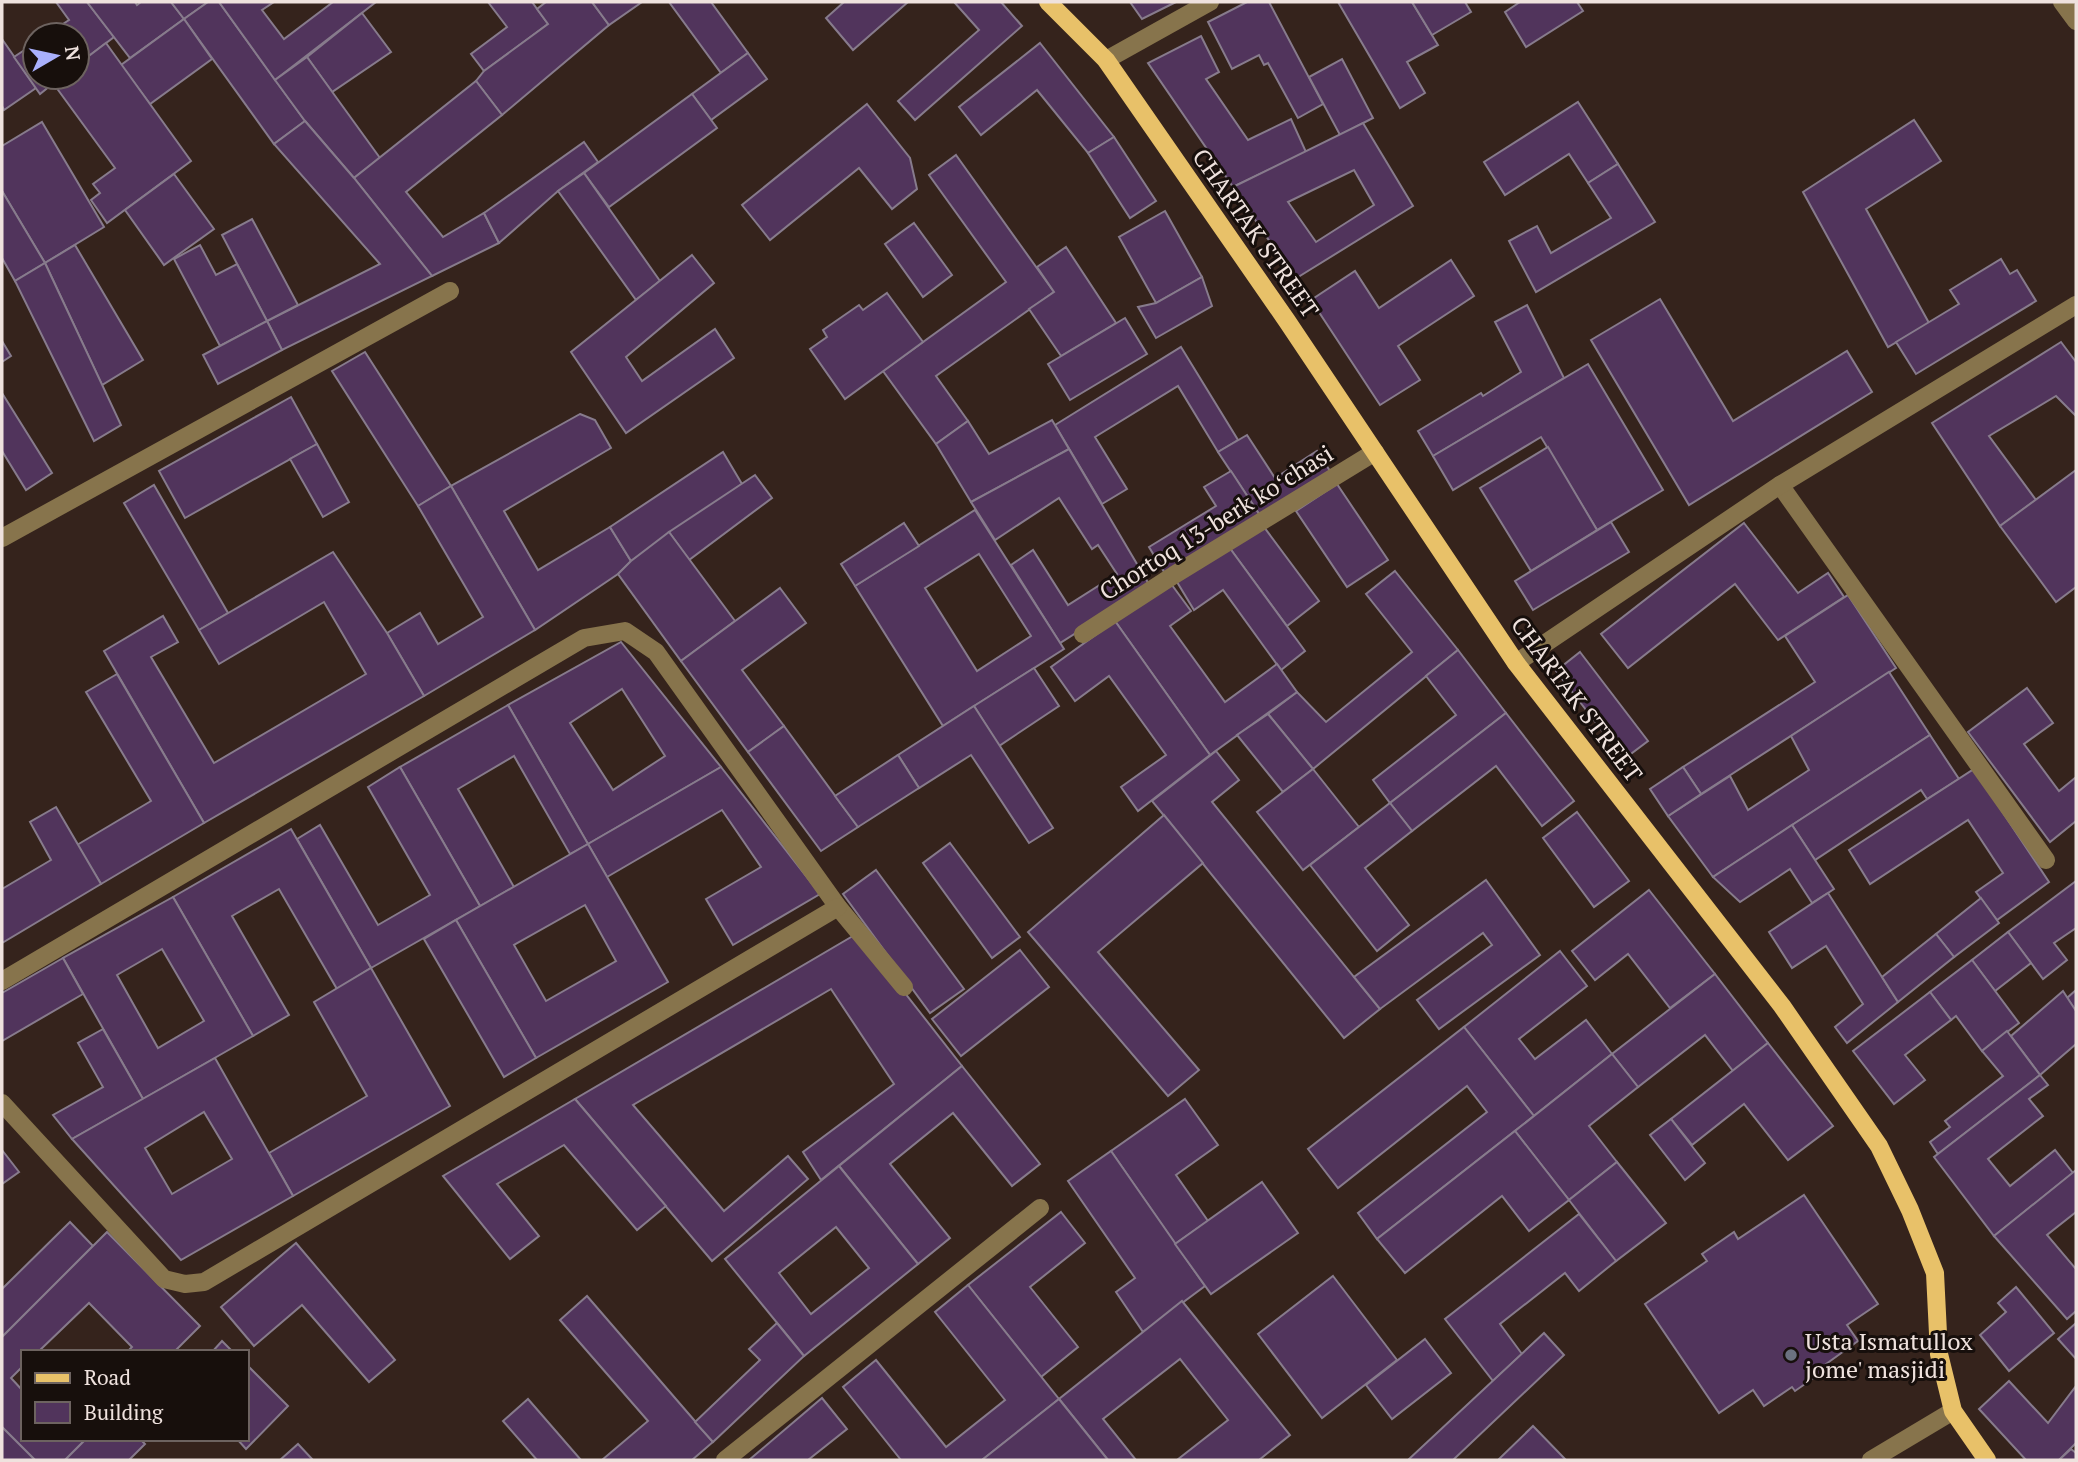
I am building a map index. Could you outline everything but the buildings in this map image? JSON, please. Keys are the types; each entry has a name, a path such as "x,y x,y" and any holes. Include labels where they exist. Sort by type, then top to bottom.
{"main road":[{"name":"CHARTAK STREET","path":"1048,2 1106,60 1516,663 1782,1006 1879,1146 1910,1210 1935,1273 1939,1354 1953,1411 1987,1460"}],"street":[{"path":"1106,60 1210,2"},
{"path":"2062,2 2076,21"},
{"path":"2,538 450,291"},
{"path":"1516,663 1780,485 2076,305"},
{"name":"Chortoq 13-berk koʻchasi","path":"1083,634 1375,452"},
{"path":"1780,485 2046,860"},
{"path":"2,981 584,639 625,631 656,652 838,907 904,987"},
{"path":"2,1103 164,1279 185,1284 204,1282 838,907"},
{"path":"725,1460 1040,1208"},
{"path":"1871,1460 1953,1411"}],"place":[{"name":"Usta Ismatullox jome' masjidi","path":"1791,1355"}]}
